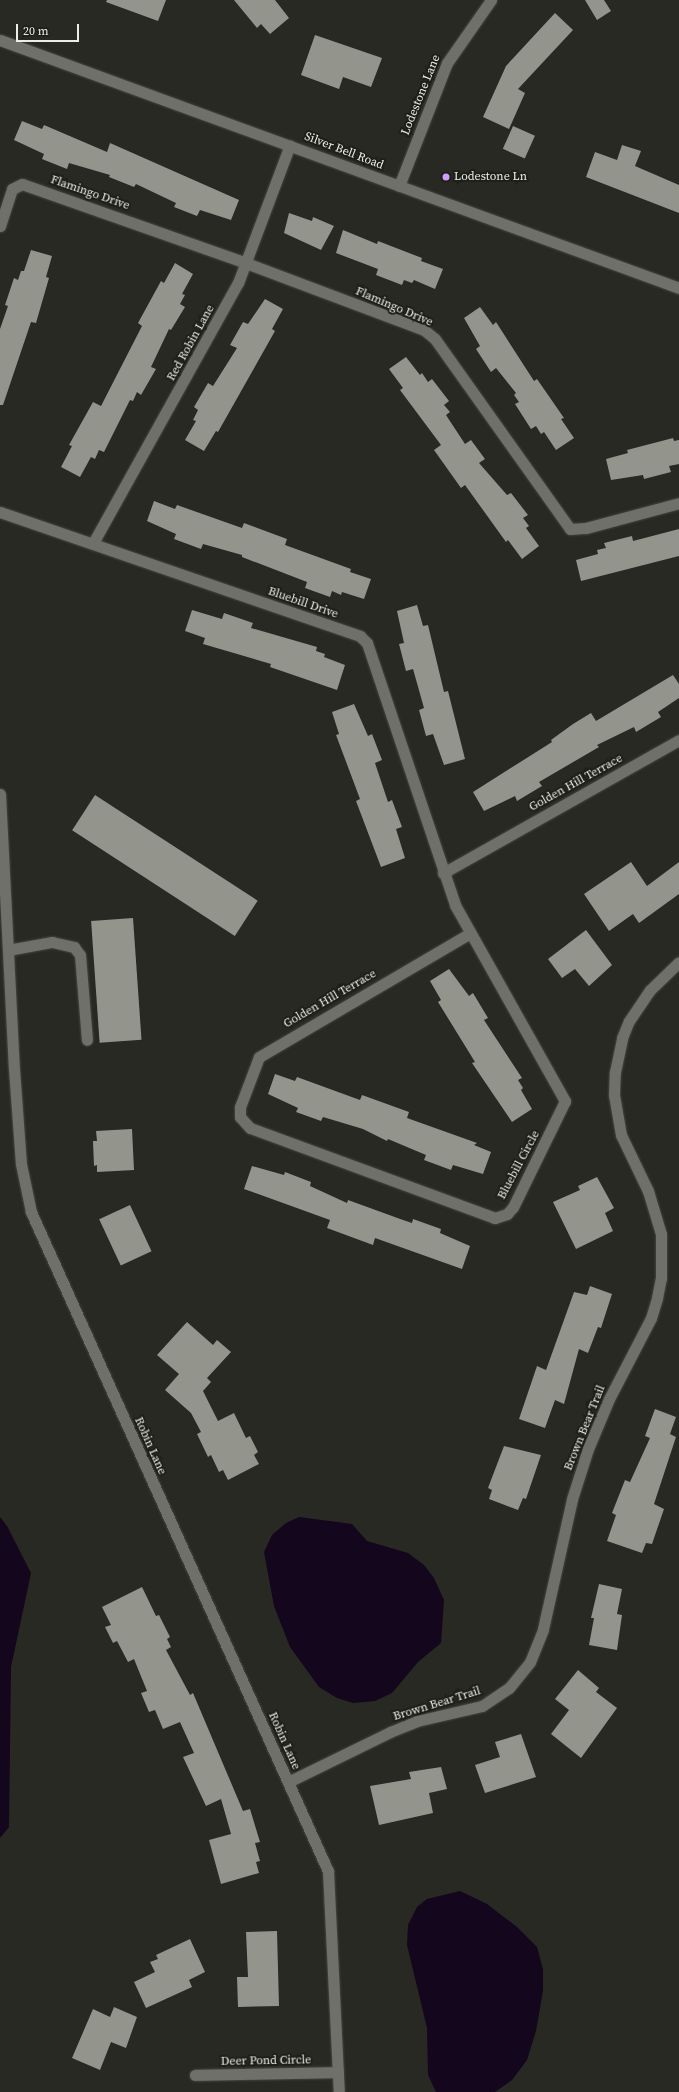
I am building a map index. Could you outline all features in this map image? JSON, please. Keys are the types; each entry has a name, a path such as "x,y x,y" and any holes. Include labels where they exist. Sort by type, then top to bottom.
{"street":[{"name":"Lodestone Lane","path":"399,186 447,64 491,0"},
{"name":"Silver Bell Road","path":"0,40 679,288"},
{"name":"Red Robin Lane","path":"93,543 226,307 246,263 290,145"},
{"name":"Flamingo Drive","path":"0,226 9,196 16,184 22,184 62,196 246,263 430,334 570,529 586,528 679,503"},
{"name":"Bluebill Drive","path":"0,512 93,543 362,639 373,658 443,873"},
{"name":"Golden Hill Terrace","path":"443,873 679,740"},
{"name":"Robin Lane","path":"0,794 21,1164 31,1212 328,1871 339,2092"},
{"name":"Bluebill Circle","path":"240,1117 250,1128 261,1133 494,1218 507,1214 513,1207 565,1101 455,905 443,873"},
{"name":"Golden Hill Terrace","path":"240,1117 240,1107 254,1064 263,1053 470,933"},
{"path":"8,950 52,942 74,947 80,955 87,1040"},
{"name":"Brown Bear Trail","path":"288,1782 390,1732 417,1721 482,1706 509,1688 530,1662 543,1630 572,1499 588,1449 609,1399 651,1318 657,1298 662,1271 661,1234 648,1191 621,1134 614,1095 615,1072 621,1044 629,1021 650,990 679,962"},
{"name":"Deer Pond Circle","path":"195,2075 338,2072"}],"shaded area":[{"path":"0,1517 7,1526 31,1573 11,1667 9,1827 0,1838"},
{"path":"299,1517 352,1524 367,1541 408,1553 424,1565 434,1578 444,1600 441,1643 418,1662 392,1693 375,1701 353,1703 337,1698 319,1687 290,1647 274,1606 264,1552 272,1535 286,1523"},
{"path":"460,1891 487,1904 517,1927 537,1947 543,1969 543,1991 536,2031 527,2060 512,2080 495,2092 436,2092 428,2075 427,2028 407,1945 408,1925 417,1907 427,1899"}],"building":[{"path":"107,0 166,0 158,21 106,2"},
{"path":"234,0 275,0 289,18 270,34 261,24 257,28"},
{"path":"585,0 604,0 611,11 597,20"},
{"path":"555,13 573,30 518,89 525,93 509,129 483,117 506,66"},
{"path":"315,35 382,58 371,87 343,77 339,89 301,75"},
{"path":"22,121 42,129 44,125 107,152 110,143 239,200 231,220 200,210 197,216 174,207 176,203 136,184 134,187 109,177 110,175 69,163 67,169 42,159 44,154 14,140"},
{"path":"513,126 535,136 525,159 503,149"},
{"path":"622,145 641,151 635,166 679,185 679,213 586,177 595,152 617,160"},
{"path":"289,213 312,221 313,217 334,226 321,250 284,233"},
{"path":"343,230 377,244 378,241 422,258 421,261 443,269 435,289 414,280 412,283 404,280 402,285 376,275 378,269 336,253"},
{"path":"31,250 52,256 46,277 49,278 36,323 31,322 3,405 0,405 0,329 8,306 5,305 14,278 18,280 21,271 24,271"},
{"path":"175,263 193,274 182,294 185,295 180,304 185,307 171,330 169,329 151,367 156,369 141,395 137,392 133,401 130,400 104,452 99,450 95,459 91,457 80,477 61,467 72,446 69,445 93,402 101,406 142,326 138,323 161,281 164,283"},
{"path":"265,299 283,309 272,329 275,331 218,432 216,431 204,451 185,440 196,421 193,420 198,410 194,407 208,383 213,386 237,348 230,345 243,322 248,324"},
{"path":"480,307 493,325 496,322 534,381 537,379 564,418 561,419 574,438 556,450 544,432 541,434 536,426 531,429 515,404 519,402 514,395 516,393 496,368 491,372 476,349 480,346 464,318"},
{"path":"406,357 420,375 422,373 428,382 432,379 449,401 444,405 450,412 446,415 465,444 471,440 485,459 479,463 507,495 511,493 528,515 523,518 529,526 526,528 539,546 522,559 508,540 506,542 465,485 461,488 434,450 441,445 400,390 403,388 389,369"},
{"path":"673,438 674,441 679,440 679,464 669,466 671,472 644,479 643,475 611,480 606,459 628,453 627,450"},
{"path":"154,501 175,509 177,505 242,528 244,523 287,539 285,545 351,569 350,572 371,579 364,599 342,592 341,595 332,591 330,597 305,588 307,582 242,557 242,555 203,544 201,549 174,539 176,534 147,521"},
{"path":"679,529 679,556 581,581 576,560 598,554 597,550 606,548 604,543 632,536 633,541"},
{"path":"417,605 423,626 428,625 444,692 448,691 465,759 444,765 433,734 426,736 419,710 424,708 413,669 406,671 399,644 404,643 397,611"},
{"path":"192,610 222,619 224,613 253,623 251,628 317,647 316,651 325,654 324,657 345,665 337,690 270,667 271,664 203,644 205,638 185,631"},
{"path":"673,675 679,684 679,698 658,712 661,717 636,732 634,727 597,745 599,747 539,782 542,786 517,801 515,796 484,811 473,792 552,742 551,740 591,713 596,721"},
{"path":"354,704 368,736 372,734 382,760 375,763 388,802 392,800 402,827 396,829 405,858 381,867 356,801 360,799 336,735 339,734 332,712"},
{"path":"95,795 258,901 235,936 72,830"},
{"path":"631,862 647,886 679,862 679,894 639,923 633,914 609,931 584,894"},
{"path":"133,918 142,1040 100,1043 91,921"},
{"path":"586,930 612,965 589,986 575,969 562,978 548,959"},
{"path":"449,969 469,996 473,993 488,1018 484,1020 522,1078 518,1080 523,1088 521,1090 532,1109 512,1122 472,1063 475,1062 438,1002 441,1000 430,981"},
{"path":"275,1074 295,1081 297,1077 360,1100 362,1095 409,1112 407,1118 477,1143 474,1145 491,1152 483,1174 453,1165 451,1170 424,1160 426,1155 388,1139 387,1141 363,1129 323,1117 321,1121 296,1112 298,1108 268,1094"},
{"path":"132,1129 134,1170 97,1172 97,1165 94,1166 93,1141 97,1141 96,1131"},
{"path":"252,1166 284,1175 285,1172 311,1182 310,1186 347,1203 348,1200 412,1223 413,1219 441,1229 440,1233 470,1246 462,1269 375,1238 373,1245 327,1228 330,1220 244,1189"},
{"path":"597,1177 614,1208 605,1213 613,1231 576,1249 553,1202 580,1190 578,1186"},
{"path":"130,1205 152,1251 121,1266 99,1219"},
{"path":"590,1286 612,1294 601,1328 598,1327 588,1353 579,1349 564,1404 555,1400 545,1428 519,1419 537,1366 546,1370 574,1292 587,1295"},
{"path":"187,1322 213,1345 217,1340 231,1352 207,1378 211,1382 203,1391 218,1421 234,1413 246,1438 250,1436 258,1452 254,1455 259,1464 228,1480 223,1470 219,1472 211,1455 208,1457 197,1434 201,1432 191,1413 165,1390 179,1374 157,1355"},
{"path":"655,1409 676,1417 670,1434 676,1437 654,1504 664,1509 652,1544 646,1543 642,1553 607,1541 616,1515 612,1513 625,1480 630,1482 650,1438 645,1436"},
{"path":"504,1446 541,1455 526,1499 523,1498 518,1510 489,1499 492,1490 488,1488"},
{"path":"599,1584 622,1589 617,1614 622,1615 617,1650 589,1645 594,1618 591,1618"},
{"path":"142,1587 156,1616 159,1615 170,1637 167,1639 171,1647 166,1650 190,1695 193,1693 243,1811 250,1809 260,1842 255,1843 260,1861 256,1862 259,1873 221,1884 209,1840 231,1834 221,1799 206,1806 183,1757 194,1753 180,1722 163,1729 155,1710 149,1712 141,1693 147,1691 134,1659 128,1662 117,1641 113,1643 105,1627 111,1625 102,1607"},
{"path":"578,1670 599,1688 596,1692 617,1708 581,1758 551,1734 569,1710 555,1699"},
{"path":"521,1734 536,1777 485,1793 475,1765 500,1757 495,1742"},
{"path":"441,1767 447,1789 429,1793 433,1813 379,1825 370,1786 411,1779 409,1772"},
{"path":"277,1931 279,2006 238,2007 237,1977 248,1977 246,1932"},
{"path":"190,1939 205,1972 189,1980 192,1987 146,2008 134,1982 155,1972 150,1962 158,1959 156,1955"},
{"path":"114,2007 137,2017 126,2048 111,2042 100,2070 72,2058 93,2009 110,2017"}],"place":[{"name":"Lodestone Ln","path":"446,177"}]}
